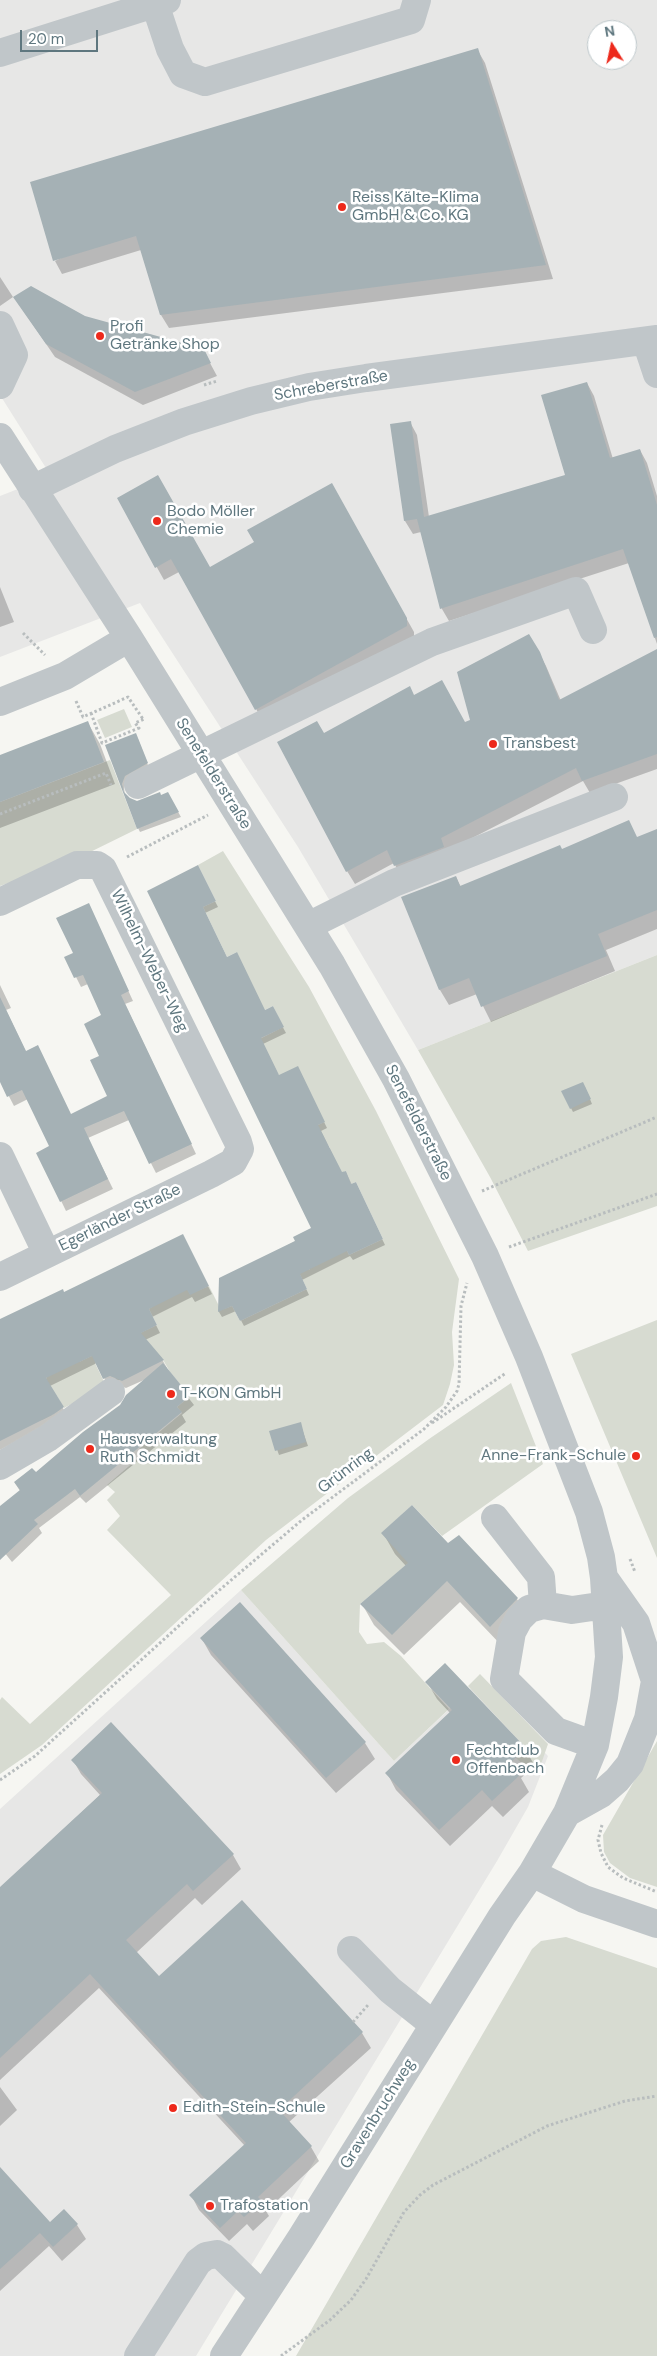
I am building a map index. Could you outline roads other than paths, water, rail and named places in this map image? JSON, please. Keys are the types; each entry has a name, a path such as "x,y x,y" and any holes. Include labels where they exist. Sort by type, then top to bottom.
{"street":[{"path":"0,53 115,8 161,2 170,49 183,74 205,82 411,20 417,0"},
{"path":"0,325 14,355 0,385"},
{"name":"Schreberstraße","path":"32,489 124,446 184,422 251,401 308,387 652,340 657,374"},
{"name":"Senefelderstraße","path":"0,436 32,489 129,638 308,926 369,1029 485,1256 529,1357 590,1512 604,1578 609,1657 595,1744 567,1813 532,1873"},
{"path":"138,785 432,642 576,591 593,630"},
{"path":"0,702 65,676 129,638"},
{"path":"308,926 394,883 614,797"},
{"name":"Wilhelm-Weber-Weg","path":"0,902 77,866 89,864 97,865 103,869 238,1142 240,1149 237,1155"},
{"name":"Egerländer Straße","path":"0,1277 211,1174 233,1162 237,1155"},
{"path":"0,1156 47,1254"},
{"path":"0,1466 48,1438 111,1392"},
{"path":"495,1518 541,1577 543,1605"},
{"path":"567,1813 601,1794 617,1780 630,1764 648,1719 655,1681 636,1623 604,1578"},
{"path":"595,1744 556,1731 504,1679 509,1644 519,1619 529,1609 543,1605 572,1610 606,1605"},
{"path":"532,1873 584,1899 657,1924"},
{"name":"Gravenbruchweg","path":"224,2356 532,1873"},
{"path":"351,1950 390,1990 434,2025"},
{"path":"138,2356 198,2262 206,2256 217,2254 223,2257 263,2296"}],"place":[{"name":"Reiss Kälte-Klima GmbH & Co. KG","path":"342,207"},
{"name":"Profi Getränke Shop","path":"100,336"},
{"name":"Bodo Möller Chemie","path":"157,521"},
{"name":"Transbest","path":"493,744"},
{"name":"T-KON GmbH","path":"171,1394"},
{"name":"Hausverwaltung Ruth Schmidt","path":"90,1449"},
{"name":"Anne-Frank-Schule","path":"636,1456"},
{"name":"Fechtclub Offenbach","path":"456,1760"},
{"name":"Edith-Stein-Schule","path":"173,2108"},
{"name":"Trafostation","path":"210,2206"}]}
